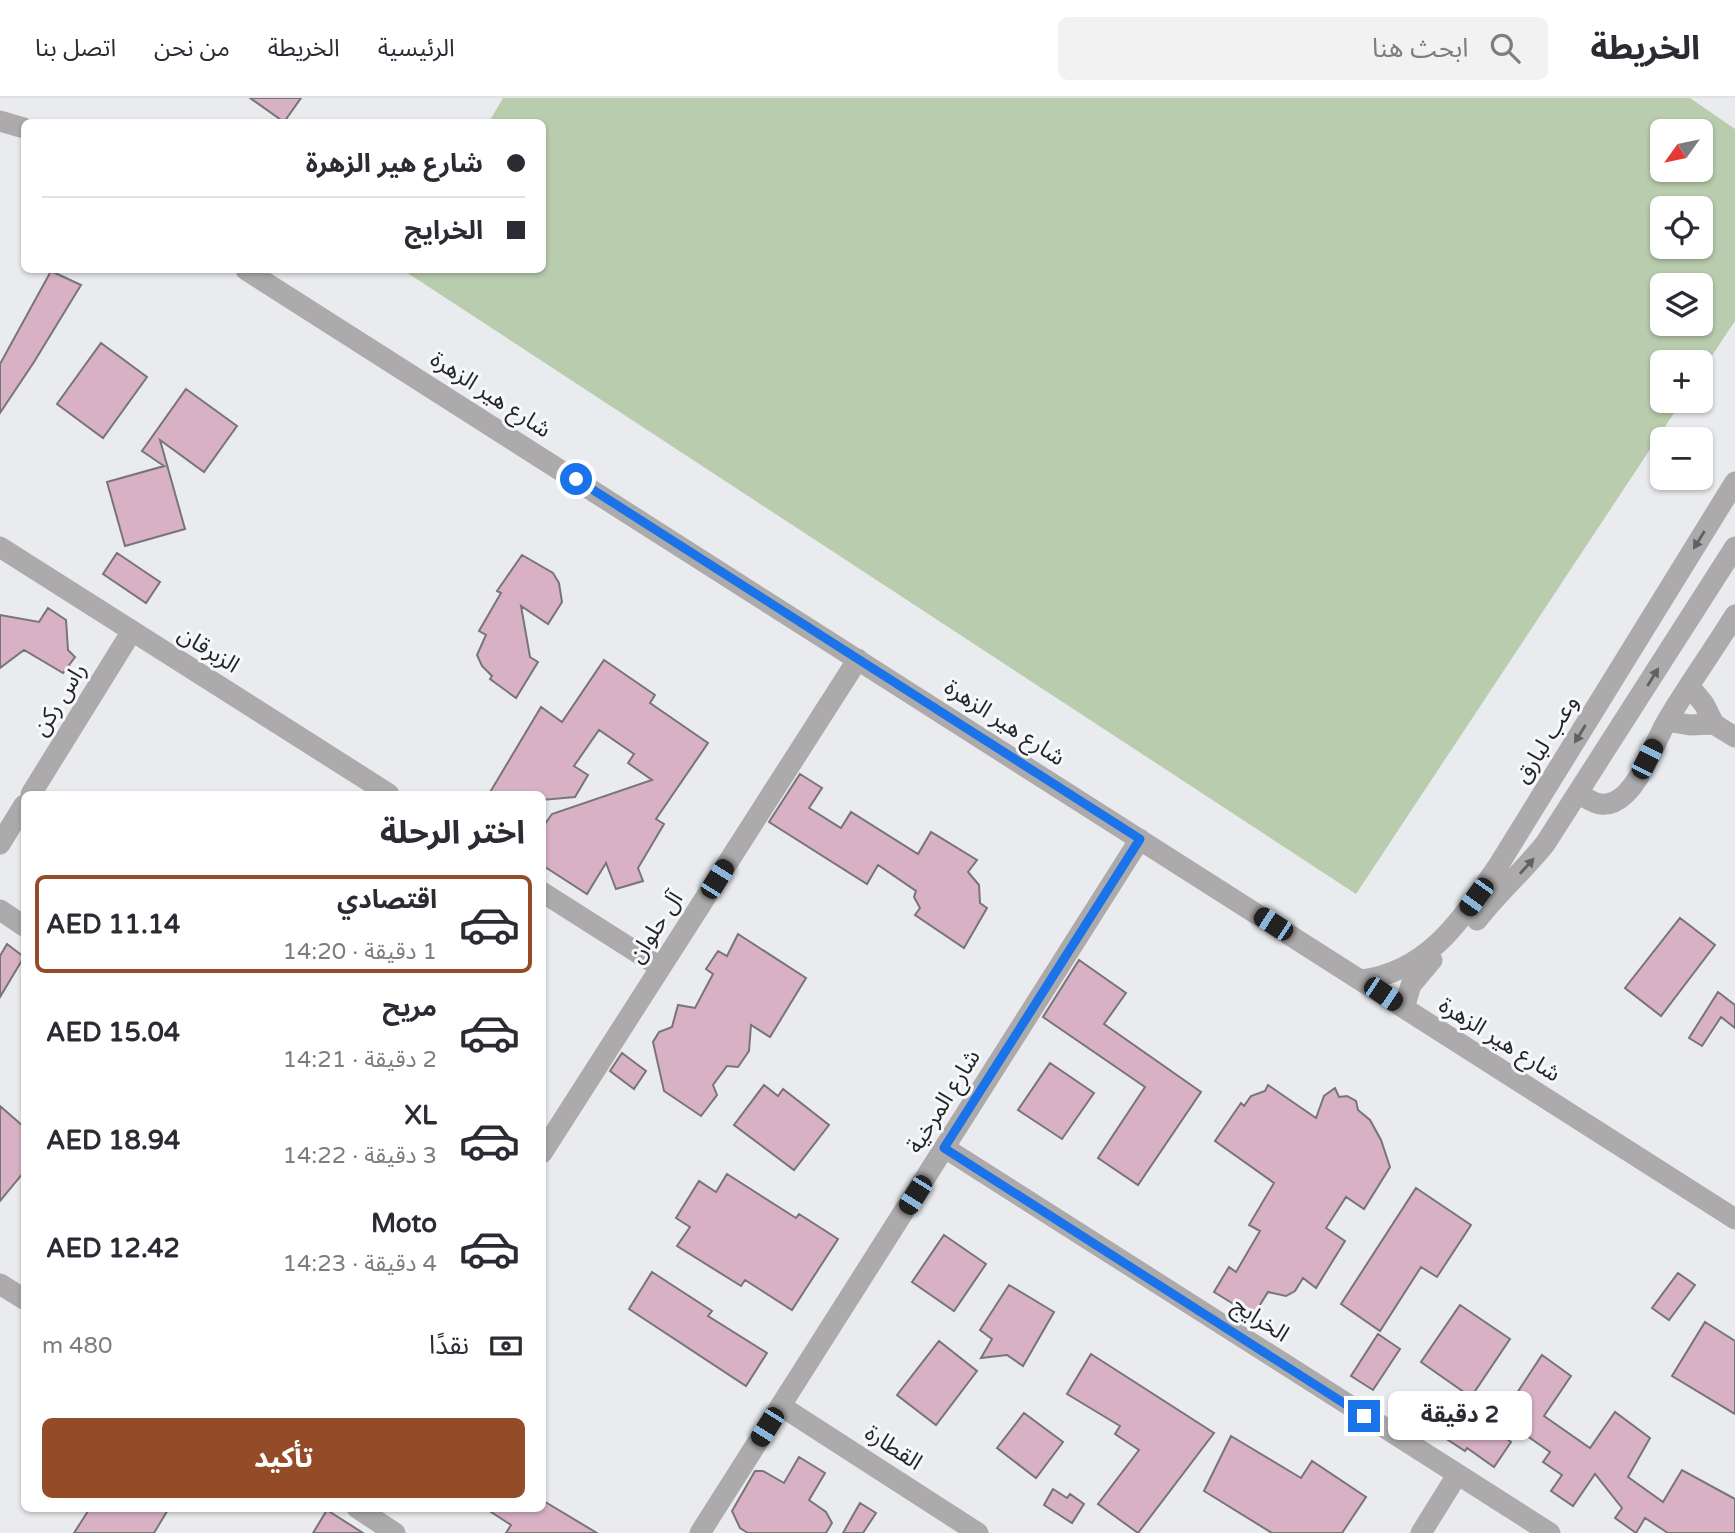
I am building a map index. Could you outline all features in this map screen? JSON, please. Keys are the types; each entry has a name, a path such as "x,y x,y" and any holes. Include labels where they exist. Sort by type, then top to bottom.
{"street":[{"path":"0,121 21,127"},
{"name":"شارع هير الزهرة","path":"251,273 1735,1219"},
{"name":"وعب لبارق","path":"1362,980 1385,977 1406,969 1422,958 1465,913 1499,866 1735,482"},
{"name":"الزبرقان","path":"0,547 384,791"},
{"path":"1404,1009 1411,985 1420,972 1474,924 1493,899 1527,866 1579,794 1735,547"},
{"path":"1579,794 1597,805 1616,801 1625,794 1637,778 1667,721 1735,615"},
{"name":"راس ركن","path":"33,791 132,631"},
{"name":"آل حلوان","path":"546,1147 858,659"},
{"path":"1690,687 1704,704 1714,724 1735,737"},
{"path":"1667,721 1690,725 1714,724"},
{"path":"0,844 21,810"},
{"name":"شارع المرخية","path":"701,1533 1140,839"},
{"path":"546,895 660,967"},
{"path":"0,910 21,924"},
{"name":"الخرايج","path":"944,1148 1550,1533"},
{"path":"0,1284 21,1297"},
{"name":"القطارة","path":"781,1406 978,1533"},
{"path":"1421,1533 1457,1475"},
{"path":"363,1512 396,1533"}],"green space":[{"path":"503,98 1690,98 1735,129 1735,321 1713,354 1713,350 1650,350 1650,413 1674,413 1665,427 1650,427 1650,449 1356,894 408,273 546,273 546,119 491,119"}],"building":[{"path":"250,98 301,98 286,119 280,119"},
{"path":"50,273 81,285 0,413 0,364"},
{"path":"101,343 147,377 103,438 57,404"},
{"path":"186,389 237,426 204,472 160,440 185,529 125,546 107,482 164,466 142,451"},
{"path":"117,553 160,582 146,603 103,574"},
{"path":"522,555 553,573 559,583 562,602 548,624 521,606 530,657 538,662 516,698 490,679 492,676 482,666 477,655 486,635 479,631 501,593 497,591"},
{"path":"48,608 66,620 68,650 75,657 63,673 24,650 0,668 0,615 39,622"},
{"path":"604,660 655,695 650,703 708,743 656,819 664,824 638,868 643,881 616,889 606,863 587,894 546,868 546,822 552,814 652,780 628,763 634,754 599,730 574,766 588,775 575,797 546,800 546,791 491,791 541,707 562,722"},
{"path":"800,774 822,788 809,808 841,828 851,812 918,854 931,832 977,860 968,872 979,885 980,903 987,908 964,948 915,915 920,908 914,897 916,891 878,865 867,884 769,822"},
{"path":"1680,918 1715,945 1661,1016 1625,988"},
{"path":"738,934 806,978 770,1037 751,1025 749,1051 738,1067 727,1066 713,1085 717,1095 701,1116 664,1091 653,1042 659,1032 672,1027 678,1005 695,1008 713,974 706,969 718,951 727,956"},
{"path":"7,944 21,955 21,962 0,997 0,956"},
{"path":"1079,960 1126,993 1104,1024 1201,1092 1138,1185 1098,1158 1145,1087 1043,1017"},
{"path":"1718,992 1735,1005 1735,1028 1721,1017 1702,1046 1689,1038"},
{"path":"622,1053 646,1071 634,1089 610,1071"},
{"path":"1050,1063 1094,1093 1062,1139 1018,1110"},
{"path":"764,1085 778,1096 783,1089 829,1125 794,1170 734,1125"},
{"path":"1268,1085 1316,1118 1324,1096 1335,1088 1339,1097 1347,1096 1356,1101 1358,1110 1370,1120 1381,1140 1390,1167 1364,1209 1346,1197 1326,1228 1345,1241 1316,1288 1303,1278 1295,1291 1286,1296 1268,1292 1253,1316 1214,1292 1229,1267 1236,1272 1260,1231 1249,1225 1274,1183 1215,1141 1241,1103 1244,1106 1251,1096 1265,1091"},
{"path":"0,1106 21,1124 21,1176 0,1201"},
{"path":"727,1174 796,1218 799,1214 838,1239 792,1310 745,1280 741,1286 677,1246 690,1227 676,1218 699,1181 716,1192"},
{"path":"1416,1188 1471,1225 1437,1277 1421,1267 1380,1331 1341,1304"},
{"path":"944,1235 986,1264 954,1311 912,1282"},
{"path":"652,1272 712,1311 708,1316 767,1353 746,1386 629,1309"},
{"path":"1678,1273 1695,1285 1669,1320 1652,1308"},
{"path":"1009,1285 1054,1312 1023,1366 1007,1355 981,1358 992,1339 980,1330"},
{"path":"1460,1305 1510,1339 1471,1397 1421,1362"},
{"path":"1705,1322 1735,1341 1735,1414 1672,1376"},
{"path":"1378,1334 1400,1349 1373,1390 1351,1376"},
{"path":"939,1341 977,1371 936,1425 897,1395"},
{"path":"1091,1354 1214,1433 1138,1533 1098,1504 1139,1450 1115,1434 1120,1426 1067,1394"},
{"path":"1542,1355 1571,1376 1544,1416 1590,1448 1615,1412 1650,1438 1628,1477 1663,1502 1682,1470 1735,1499 1735,1533 1668,1533 1645,1518 1636,1533 1615,1518 1622,1508 1595,1474 1573,1506 1551,1491 1562,1475 1543,1462 1550,1452 1520,1431 1531,1415 1511,1402"},
{"path":"1459,1402 1511,1442 1494,1467 1467,1448 1465,1451 1439,1434"},
{"path":"1024,1413 1063,1442 1036,1478 997,1448"},
{"path":"1231,1436 1301,1478 1312,1461 1366,1497 1342,1533 1272,1533 1204,1491"},
{"path":"799,1457 825,1473 809,1500 826,1512 832,1523 826,1533 748,1533 740,1528 732,1511 755,1471 763,1471 784,1483"},
{"path":"1053,1489 1067,1498 1070,1494 1084,1504 1072,1523 1044,1505"},
{"path":"546,1502 597,1533 506,1533 511,1525 491,1512 546,1512"},
{"path":"860,1503 876,1513 863,1533 843,1533"},
{"path":"87,1512 167,1512 154,1533 74,1533"},
{"path":"326,1512 330,1512 363,1533 313,1533"}],"route":[{"path":"576,479 1140,839 944,1148 1364,1416"}]}
